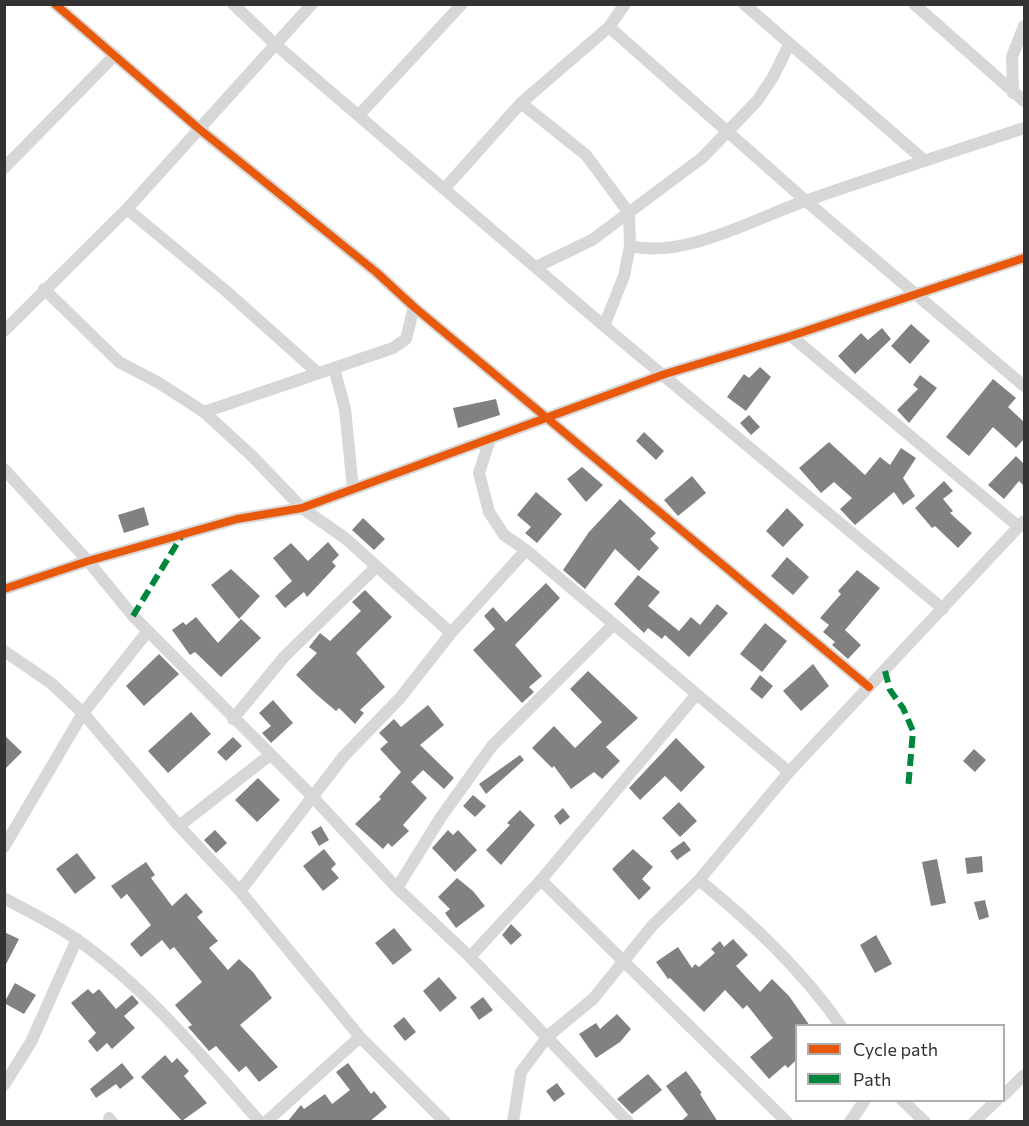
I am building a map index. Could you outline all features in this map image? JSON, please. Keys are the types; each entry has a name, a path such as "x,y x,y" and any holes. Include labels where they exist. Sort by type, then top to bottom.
{"street":[{"path":"55,4 198,128 367,264 414,307 869,687"},
{"path":"233,4 276,45 604,326 665,374 942,609"},
{"path":"4,331 44,289 128,209 198,128 312,4"},
{"path":"359,115 462,4"},
{"path":"445,188 521,104 609,27 625,4"},
{"path":"744,4 925,161"},
{"path":"914,4 1024,101"},
{"path":"1013,93 1012,57 1024,26"},
{"path":"609,27 806,201 1024,386"},
{"path":"536,267 592,240 679,177 757,101 773,77 789,45"},
{"path":"4,168 115,55"},
{"path":"521,104 586,155 629,213 630,246 624,276 604,326"},
{"path":"630,246 656,250 700,241 806,201 1024,128"},
{"path":"128,209 226,291 318,373"},
{"path":"4,589 88,561 237,519 302,508 546,416 665,374 791,336 1024,258"},
{"path":"44,289 119,362 159,383 204,412 302,508 345,538 451,633"},
{"path":"204,412 378,354 404,341 408,334 414,307"},
{"path":"513,1122 521,1072 548,1036 593,999 625,963 652,926 699,880 789,772 1022,524 791,336"},
{"path":"334,368 345,409 353,489"},
{"path":"490,439 479,473 489,512 504,535 526,550 789,772"},
{"path":"4,469 148,631 233,719 312,795 397,888 470,957 548,1036 628,1122"},
{"path":"240,891 344,756 400,698 451,633 526,550"},
{"path":"233,719 284,657 376,567"},
{"path":"397,888 441,817 492,746 613,625"},
{"path":"4,847 83,713 148,631"},
{"path":"4,651 51,683 83,713 179,826 240,891 360,1037 445,1122"},
{"path":"470,957 541,880 696,695"},
{"path":"179,826 270,755"},
{"path":"541,880 787,1122"},
{"path":"699,880 739,913 801,973 839,1024"},
{"path":"4,898 77,939 171,1022 260,1122"},
{"path":"4,1085 31,1042 77,939"},
{"path":"266,1122 360,1037"},
{"path":"1005,1094 1024,1075"},
{"path":"850,1122 864,1102"},
{"path":"903,1102 925,1122"},
{"path":"974,1122 996,1102"}],"building":[{"path":"911,324 930,341 910,364 891,346"},
{"path":"882,328 891,339 855,374 838,356 861,333 868,340"},
{"path":"760,367 771,377 746,411 727,397 744,374 749,378"},
{"path":"920,375 937,388 909,423 897,410 918,389 913,385"},
{"path":"993,379 1016,398 1008,407 1024,422 1024,439 1016,448 993,427 969,456 946,437"},
{"path":"496,399 500,415 458,428 453,408"},
{"path":"749,415 760,427 751,435 740,423"},
{"path":"644,432 664,451 656,460 636,441"},
{"path":"829,442 865,475 880,457 890,465 901,448 916,458 903,478 915,496 903,505 894,492 855,525 840,509 852,498 834,482 821,493 799,468"},
{"path":"1016,456 1024,464 1024,486 1019,481 1004,499 988,485"},
{"path":"582,467 603,485 586,502 567,479"},
{"path":"692,476 706,493 678,516 664,500"},
{"path":"944,481 953,491 943,499 953,511 950,513 972,533 958,548 935,526 932,528 915,508"},
{"path":"536,492 562,514 537,543 525,533 531,527 517,515"},
{"path":"620,499 656,533 650,539 659,548 639,571 615,549 585,589 563,570 589,532"},
{"path":"144,507 149,525 124,533 118,515"},
{"path":"787,508 804,525 783,547 766,531"},
{"path":"363,518 385,539 374,550 352,530"},
{"path":"328,542 339,555 332,562 336,566 307,597 304,592 285,608 275,596 292,581 273,558 291,543 308,561"},
{"path":"787,557 809,577 793,595 771,576"},
{"path":"231,569 260,596 239,619 211,585"},
{"path":"857,570 880,588 845,630 861,645 848,659 832,645 835,642 823,632 829,625 820,618 841,594 838,591"},
{"path":"638,575 660,592 648,606 679,631 691,617 700,625 717,604 728,613 689,657 665,635 662,639 648,628 644,633 614,604"},
{"path":"546,583 560,598 515,645 542,676 529,687 534,692 522,703 473,650 495,629 484,616 493,607 506,622"},
{"path":"365,590 392,617 356,653 385,687 360,710 364,713 355,724 339,708 336,711 296,675 317,653 309,647 320,633 330,641 361,611 352,602"},
{"path":"196,617 218,643 241,619 261,638 221,677 195,652 190,655 172,630 183,622 186,625"},
{"path":"765,623 787,641 762,672 740,654"},
{"path":"159,654 179,674 144,706 126,686"},
{"path":"813,664 829,686 801,711 783,691"},
{"path":"588,671 638,718 606,747 620,761 602,779 594,772 571,789 554,766 552,768 532,748 554,726 575,748 602,722 570,689"},
{"path":"760,675 773,686 762,699 750,689"},
{"path":"273,700 293,723 271,743 262,733 271,726 259,713"},
{"path":"428,705 444,725 420,745 454,778 444,789 423,770 411,782 427,798 403,825 409,831 392,847 388,843 383,849 355,824 381,799 379,797 401,772 380,749 388,742 379,733 394,719 401,727"},
{"path":"191,712 211,734 168,773 148,751"},
{"path":"4,735 22,752 4,770"},
{"path":"233,737 242,746 226,761 217,752"},
{"path":"676,738 705,767 681,792 665,776 640,800 629,788"},
{"path":"974,749 986,760 975,772 963,761"},
{"path":"520,755 524,760 486,794 479,784"},
{"path":"258,778 280,800 257,822 235,800"},
{"path":"473,795 486,806 475,817 463,806"},
{"path":"679,802 697,821 680,837 662,818"},
{"path":"563,808 570,817 560,825 554,816"},
{"path":"520,810 535,825 501,865 486,850 510,825 507,823"},
{"path":"321,826 329,840 319,846 311,832"},
{"path":"215,830 227,843 216,853 204,840"},
{"path":"448,830 453,835 458,830 477,850 455,872 432,848"},
{"path":"684,841 691,850 677,860 670,851"},
{"path":"324,849 336,864 331,869 339,878 323,891 303,866"},
{"path":"633,849 653,867 642,879 651,888 639,900 612,869"},
{"path":"77,853 96,878 75,894 56,869"},
{"path":"982,856 983,872 967,874 965,858"},
{"path":"937,859 946,903 931,906 922,862"},
{"path":"146,862 155,875 151,878 172,906 186,893 203,912 197,917 218,941 209,948 228,970 239,959 253,972 272,998 240,1025 278,1067 259,1082 246,1066 239,1072 216,1046 209,1051 188,1027 192,1025 175,1005 202,982 174,947 170,950 162,940 141,957 130,944 151,925 127,894 121,899 111,886"},
{"path":"457,878 473,891 485,906 456,928 445,913 450,909 438,897"},
{"path":"985,900 989,917 979,920 974,902"},
{"path":"511,924 522,935 511,945 502,935"},
{"path":"394,928 412,950 393,965 375,943"},
{"path":"4,932 19,939 4,968"},
{"path":"876,935 892,964 875,973 860,945"},
{"path":"733,939 748,955 736,966 760,992 772,979 789,996 809,1024 795,1024 795,1061 788,1068 785,1065 769,1079 750,1057 773,1038 747,1005 743,1009 725,990 704,1012 670,978 668,979 656,962 678,947 692,968 695,964 699,967 715,953 711,949 720,941 724,947"},
{"path":"439,977 457,998 440,1012 423,991"},
{"path":"15,983 36,995 24,1014 4,1003"},
{"path":"88,989 93,994 99,989 116,1009 132,995 139,1003 124,1016 135,1028 112,1049 107,1043 97,1052 88,1041 96,1033 71,1003"},
{"path":"483,997 493,1010 479,1020 470,1007"},
{"path":"617,1014 631,1029 620,1042 596,1058 579,1034 596,1023 600,1029"},
{"path":"404,1017 416,1032 405,1041 393,1026"},
{"path":"165,1055 172,1063 177,1058 189,1071 184,1076 207,1103 182,1121 141,1077"},
{"path":"122,1063 134,1078 120,1089 116,1084 96,1098 90,1089"},
{"path":"348,1063 371,1094 374,1091 387,1107 369,1122 287,1122 301,1105 304,1109 325,1094 332,1104 350,1090 336,1072"},
{"path":"686,1071 702,1093 700,1094 718,1122 680,1122 688,1115 666,1086"},
{"path":"648,1074 662,1090 632,1114 617,1099"},
{"path":"557,1083 565,1094 554,1102 546,1091"}],"marked path":[{"path":"133,616 181,537"},
{"path":"885,671 890,690 903,708 913,731 908,789"}],"cycle path":[{"path":"55,4 198,128 376,272 414,307 869,687"},
{"path":"4,589 88,561 237,519 302,508 665,374 791,336 1024,258"}]}
